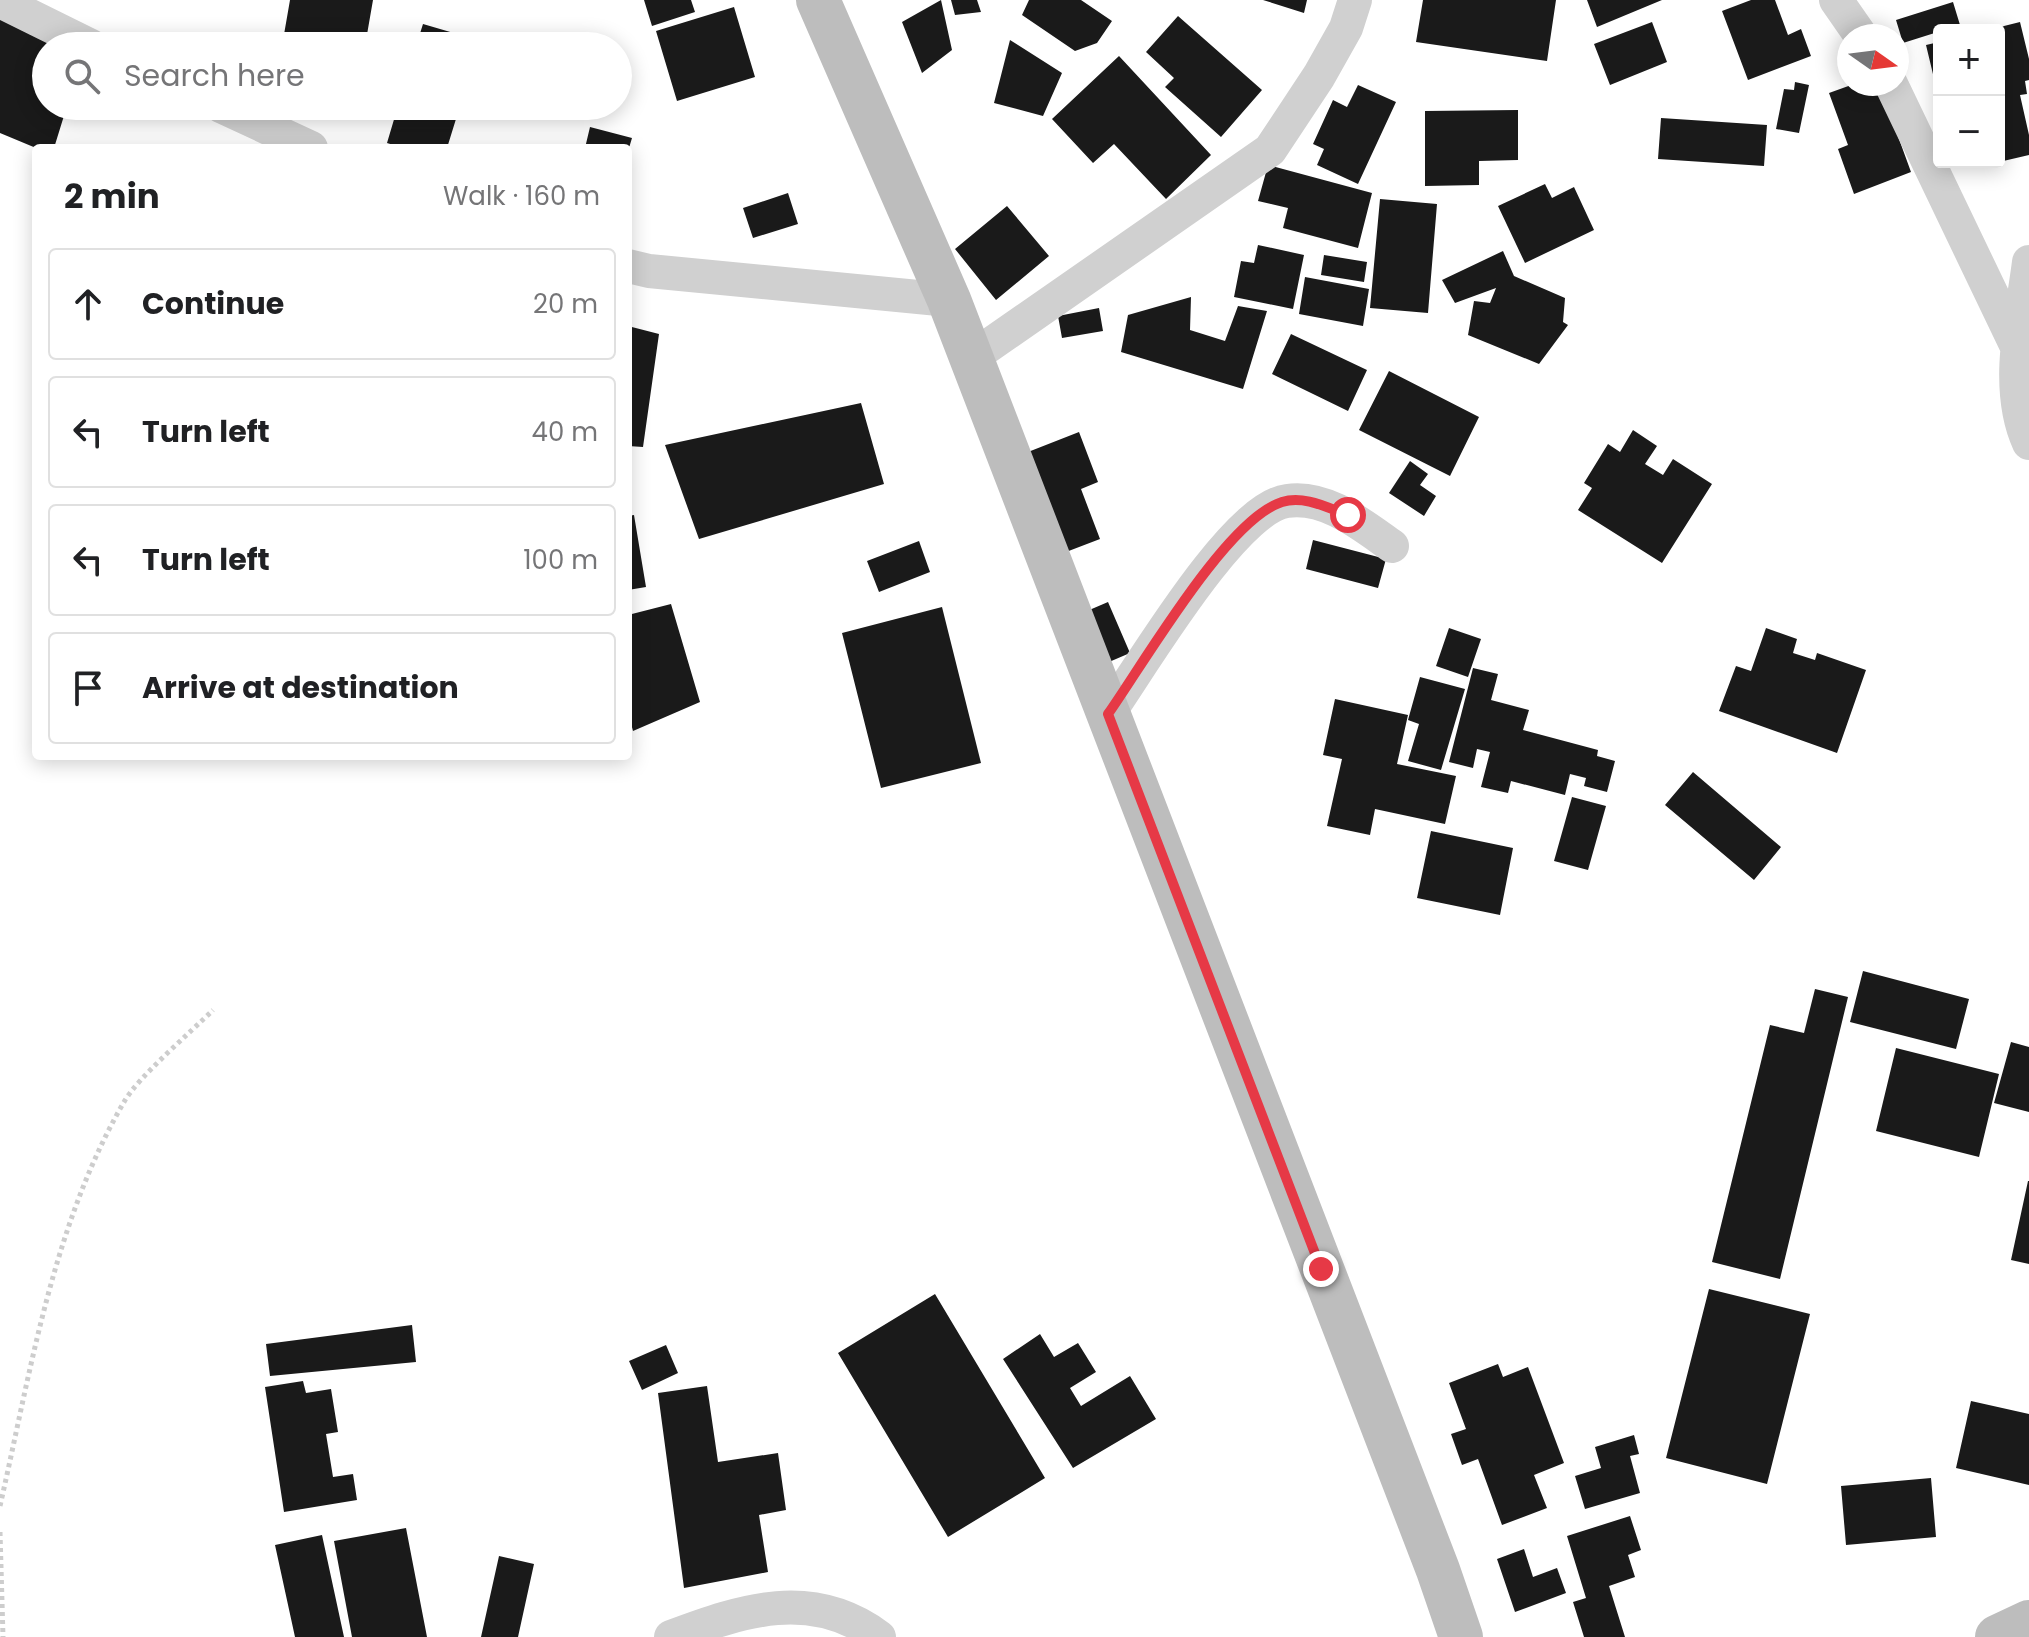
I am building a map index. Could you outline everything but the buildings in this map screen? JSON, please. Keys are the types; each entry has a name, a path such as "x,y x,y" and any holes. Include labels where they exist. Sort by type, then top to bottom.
{"street":[{"path":"818,0 949,300 1433,1556 1461,1637"},
{"path":"971,358 1270,150 1319,76 1346,28 1355,0"},
{"path":"1836,0 1853,24"},
{"path":"0,1 63,32"},
{"path":"1897,96 2018,349"},
{"path":"251,120 302,144"},
{"path":"2029,262 2018,349 2018,398 2029,443"},
{"path":"632,267 949,300"},
{"path":"1108,714 1227,542 1255,515 1284,501 1306,500 1348,515 1392,546"},
{"path":"671,1637 711,1622 769,1607 817,1608 856,1620 879,1637"},
{"path":"1997,1637 2029,1622"}],"path":[{"path":"0,1506 49,1293 80,1193 125,1099 213,1010"},
{"path":"0,1532 3,1637"}],"route":[{"path":"1321,1269 1108,714 1227,542 1255,515 1284,501 1306,500 1348,515"}]}
